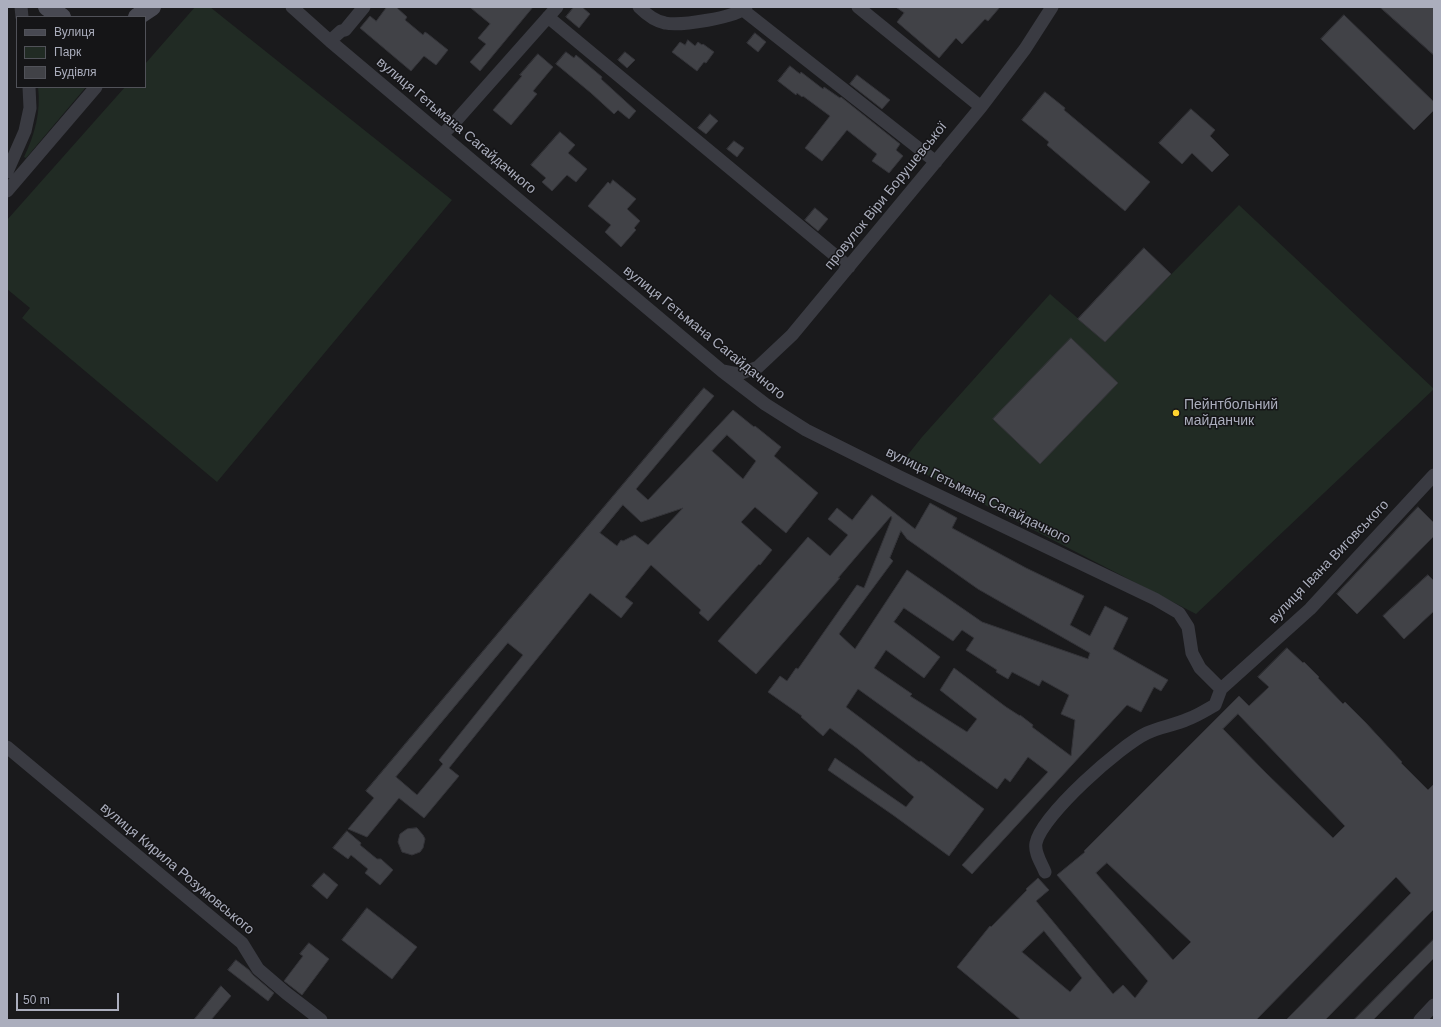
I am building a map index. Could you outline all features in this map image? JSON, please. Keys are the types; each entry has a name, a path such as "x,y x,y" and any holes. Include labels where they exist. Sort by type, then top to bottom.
{"main road":[{"path":"47,7 60,16"},
{"path":"138,16 152,7"}],"street":[{"path":"146,19 152,7"},
{"name":"вулиця Гетьмана Сагайдачного","path":"292,7 330,41 722,371 764,404 806,430 898,476 1155,599 1179,614 1188,627 1192,653 1200,668 1222,689"},
{"path":"330,41 341,31 345,30 364,7"},
{"path":"442,135 557,7"},
{"path":"638,7 656,20 673,24 731,16 744,9 936,162"},
{"path":"858,7 981,107"},
{"name":"провулок Віри Борушевської","path":"722,371 739,374 758,367 792,335 981,107 1025,49 1052,7"},
{"path":"548,17 849,267"},
{"path":"7,172 27,125 30,108 29,88"},
{"path":"7,191 95,88"},
{"name":"вулиця Івана Виговського","path":"1045,872 1037,853 1036,844 1039,835 1049,819 1079,787 1128,744 1148,732 1188,720 1215,705 1222,689 1310,609 1434,475"},
{"name":"вулиця Кирила Розумовського","path":"7,747 242,943 258,969 321,1020"},
{"path":"1420,1020 1434,1005"}],"green space":[{"path":"195,7 210,7 452,200 217,482 22,318 30,308 7,289 7,220 124,88 146,88 146,63"},
{"path":"38,88 85,88 26,158 24,157 34,131 38,114"},
{"name":"Пейнтбольний майданчик","path":"1239,205 1434,389 1196,614 902,462 922,437 1050,294 1105,342"}],"building":[{"path":"387,7 396,7 407,17 405,20 423,35 425,32 448,50 436,65 424,56 411,71 360,28 370,16 376,21"},
{"path":"470,7 533,7 480,71 470,62 486,44 478,38 490,24"},
{"path":"574,7 582,7 590,14 579,28 566,17"},
{"path":"896,7 1000,7 988,21 985,19 962,44 956,38 939,58 897,22 904,13"},
{"path":"1380,7 1434,7 1434,55"},
{"path":"1344,15 1434,102 1434,110 1414,130 1321,39"},
{"path":"755,33 766,42 758,52 747,43"},
{"path":"688,40 695,46 698,42 702,45 703,44 714,52 706,63 704,62 697,71 672,52 680,42 685,45"},
{"path":"566,52 574,58 576,55 602,77 601,79 636,111 629,119 618,110 614,114 556,64"},
{"path":"625,52 635,60 627,68 618,60"},
{"path":"538,54 553,67 533,91 537,94 511,125 493,110 522,76 520,75"},
{"path":"790,66 800,74 801,72 823,89 824,87 840,98 841,97 900,144 896,150 903,156 889,173 872,161 877,154 847,130 822,161 805,148 830,116 803,96 802,97 797,93 796,95 778,81"},
{"path":"857,75 890,100 882,109 850,84"},
{"path":"1045,92 1065,108 1064,110 1150,182 1125,211 1047,145 1049,142 1022,120"},
{"path":"1191,109 1215,130 1210,136 1229,155 1212,172 1192,153 1182,164 1159,143"},
{"path":"710,114 718,121 706,134 698,128"},
{"path":"560,132 575,145 568,153 587,169 576,182 567,175 552,191 542,182 546,178 531,165"},
{"path":"734,141 744,148 737,157 727,149"},
{"path":"613,180 636,199 627,209 640,221 634,228 636,230 621,247 605,232 611,225 588,206 608,182 610,184"},
{"path":"815,208 828,219 818,231 805,220"},
{"path":"1144,248 1171,274 1105,342 1078,319"},
{"path":"1071,338 1118,383 1040,464 993,419"},
{"path":"704,388 714,396 636,489 648,500 733,410 781,447 774,456 818,493 786,533 755,507 741,522 772,550 708,621 699,613 701,610 651,565 625,597 633,603 621,618 590,593 449,768 459,776 424,818 399,798 367,837 348,829 374,798 366,791","holes":["727,435 756,461 743,479 712,451","623,505 641,522 683,508 648,545 635,535 623,541 621,540 617,546 600,533","508,643 523,655 439,760 443,764 417,795 396,777"]},
{"path":"872,495 915,529 930,503 957,518 952,528 1026,568 1084,596 1070,625 1090,636 1105,606 1128,618 1113,649 1168,680 1161,691 1154,687 1141,712 1127,705 972,874 962,865 1048,772 1028,757 1010,782 1005,778 997,789 858,689 846,707 984,809 949,856 828,770 835,758 906,807 914,797 858,749 830,728 823,736 801,717 802,716 768,692 780,676 787,681 796,668 798,669 857,585 864,588 892,518 891,516 838,578 840,578 756,674 718,641 808,537 830,556 848,535 828,519 837,508 852,520","holes":["901,531 907,539 978,589 1090,653 1088,659 982,622 907,570 855,649 839,634 893,561 890,558","904,608 953,641 962,630 974,638 966,650 1008,679 1012,672 1039,686 1042,680 1069,695 1061,714 1075,720 1071,756 1032,727 1033,725 1020,715 1006,707 954,668 940,690 977,719 967,732 910,696 912,694 874,668 886,650 924,678 940,657 894,622"]},
{"path":"1418,507 1434,523 1434,536 1357,614 1337,594"},
{"path":"1428,575 1434,581 1434,611 1404,639 1383,616"},
{"path":"1287,648 1319,677 1318,678 1343,704 1345,702 1366,723 1402,762 1401,763 1428,790 1434,784 1434,909 1325,1020 1286,1020 1411,893 1396,877 1256,1020 1021,1020 957,967 990,926 991,927 1038,878 1049,890 1036,901 1113,994 1123,985 1135,998 1148,981 1057,875 1085,852 1084,851 1239,696 1249,706 1269,687 1258,677","holes":["1238,714 1345,826 1333,838 1223,729","1107,863 1191,942 1173,960 1096,873","1044,931 1082,978 1070,992 1022,952"]},
{"path":"417,828 425,839 423,848 420,852 412,855 402,852 398,842 400,834 407,829"},
{"path":"347,831 361,843 360,845 377,859 381,859 393,870 380,885 365,873 368,869 351,855 348,859 333,848"},
{"path":"324,873 338,885 327,899 312,886"},
{"path":"367,908 417,947 392,979 342,940"},
{"path":"1434,939 1434,958 1373,1020 1354,1020"},
{"path":"309,943 329,959 302,995 284,981 303,956 300,954"},
{"path":"236,960 274,993 268,1001 228,970"},
{"path":"221,986 231,996 211,1020 194,1020"}],"place":[{"name":"Пейнтбольний майданчик","path":"1176,413"}]}
